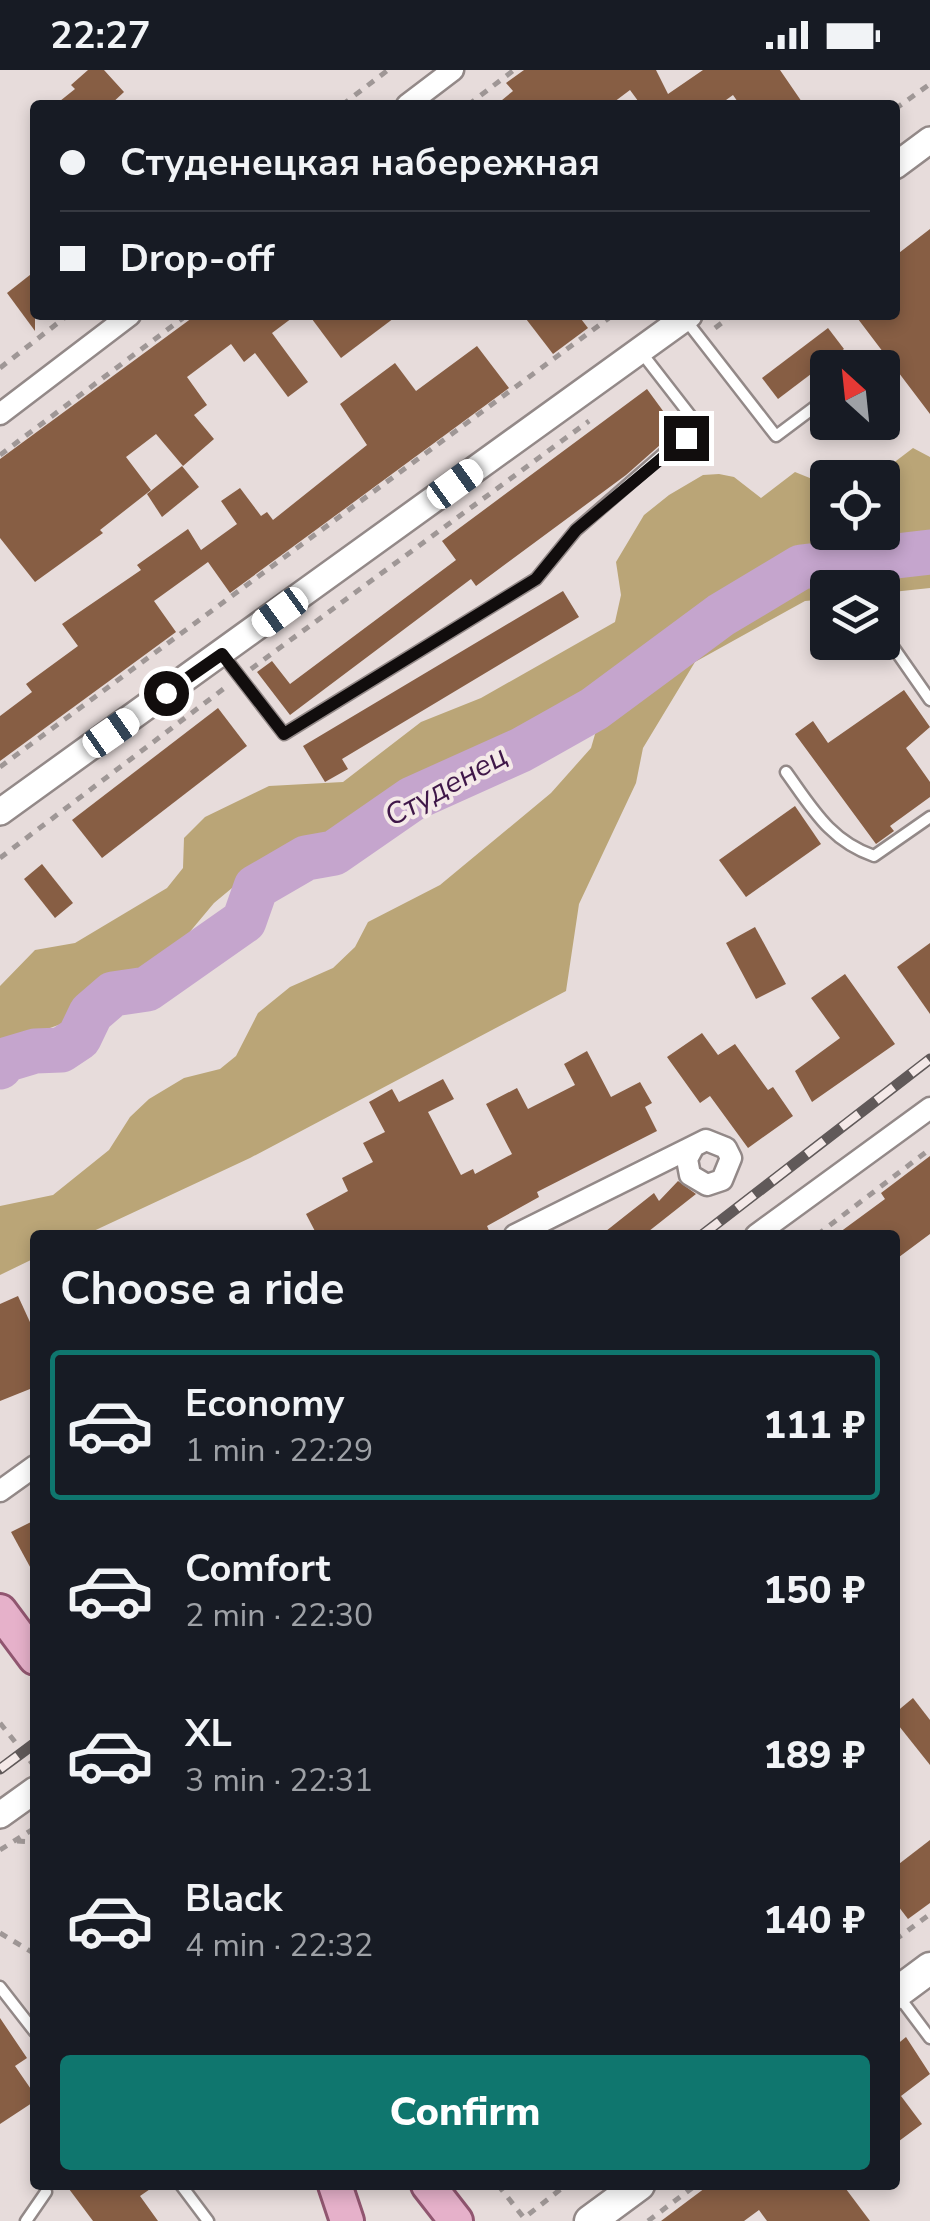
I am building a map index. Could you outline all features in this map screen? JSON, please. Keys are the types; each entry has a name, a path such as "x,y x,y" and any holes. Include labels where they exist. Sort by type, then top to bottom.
{"main road":[{"path":"0,1611 30,1651"},
{"path":"900,1991 930,1968"},
{"path":"337,2190 347,2221"},
{"path":"432,2190 456,2221"},
{"path":"590,2221 631,2190"}],"street":[{"path":"414,100 453,70"},
{"path":"900,163 928,146"},
{"path":"0,414 123,320"},
{"path":"0,812 640,351 691,324"},
{"path":"763,1230 930,1108"},
{"path":"525,1230 694,1146"},
{"path":"0,1491 30,1470"},
{"path":"0,1814 30,1793"}],"lane":[{"path":"691,324 776,436 810,410"},
{"path":"222,654 284,734 536,579 576,530 692,429 693,419 640,351"},
{"path":"900,657 930,700"},
{"path":"786,772 830,832 874,856 930,816"},
{"path":"0,1986 30,2025"},
{"path":"900,1999 930,2038"},
{"path":"185,2190 208,2221"},
{"path":"26,2221 46,2192"}],"path":[{"path":"349,100 388,70"},
{"path":"475,100 514,70"},
{"path":"900,105 930,84"},
{"path":"0,368 62,320"},
{"path":"0,455 180,320"},
{"path":"0,767 606,320"},
{"path":"0,858 592,418"},
{"path":"823,1230 930,1148"},
{"path":"0,1722 30,1761"},
{"path":"0,1850 30,1831"},
{"path":"14,1840 30,1842"},
{"path":"900,1936 930,1914"},
{"path":"0,1933 30,1951"},
{"path":"502,2190 524,2218 560,2190"},
{"path":"648,2221 689,2190"}],"shaded area":[{"path":"913,448 930,457 930,588 900,591 900,570 810,570 810,601 695,662 643,748 636,783 579,904 566,991 250,1158 96,1230 30,1230 30,1260 0,1275 0,1206 53,1195 109,1150 130,1117 149,1099 184,1078 220,1069 236,1056 258,1013 290,987 333,968 355,947 368,922 440,885 551,793 591,748 600,717 585,705 564,706 353,826 256,868 214,903 183,940 75,1019 0,1046 0,986 35,950 75,943 167,888 183,868 184,838 205,817 269,786 343,782 421,722 481,698 615,622 621,595 616,562 644,515 669,495 703,475 719,474 734,477 761,498 795,472 810,478 810,550 900,550 897,460"}],"building":[{"path":"88,70 104,70 124,92 115,100 61,100 75,89 71,85"},
{"path":"524,70 656,70 668,94 703,70 780,70 801,100 736,100 733,95 726,100 637,100 630,90 617,100 502,100 513,91 506,83"},
{"path":"930,229 930,414 900,374 900,350 882,350 859,320 900,320 900,252"},
{"path":"30,275 30,320 35,320 35,331 7,293"},
{"path":"189,320 289,320 272,333 308,382 288,397 255,353 244,362 231,344 187,377 207,405 194,415 214,439 183,466 156,434 126,457 151,490 100,530 103,533 35,582 0,538 0,459"},
{"path":"313,320 391,320 341,358"},
{"path":"527,320 582,320 588,328 553,354"},
{"path":"828,328 844,349 810,350 810,375 778,399 762,378"},
{"path":"477,346 509,388 230,593 208,562 154,601 176,632 0,761 0,716 32,692 26,684 78,646 62,624 141,570 137,565 188,529 201,550 237,524 221,501 240,488 261,516 267,512 273,520 367,445 340,404 395,363 416,391"},
{"path":"647,389 677,430 626,475 476,586 471,579 290,715 257,672 272,661 290,684 456,560 442,541"},
{"path":"182,466 199,487 162,517 147,494"},
{"path":"563,591 579,617 342,759 348,769 325,782 303,746"},
{"path":"904,690 930,727 906,748 930,782 930,797 890,826 894,831 876,844 795,734 813,721 828,743"},
{"path":"218,708 247,746 102,858 72,820"},
{"path":"795,806 821,844 746,897 719,860"},
{"path":"42,864 73,903 55,918 24,879"},
{"path":"755,927 786,984 756,999 726,943"},
{"path":"930,943 930,1014 897,967"},
{"path":"845,974 895,1044 812,1102 795,1071 840,1038 811,998"},
{"path":"702,1033 718,1055 735,1044 768,1090 773,1087 793,1116 748,1148 710,1096 700,1103 667,1057"},
{"path":"587,1051 611,1097 640,1082 652,1103 645,1107 657,1131 537,1192 539,1197 487,1226 489,1230 314,1230 306,1214 348,1191 342,1178 373,1162 363,1143 385,1132 369,1102 392,1089 399,1102 443,1079 454,1099 428,1112 461,1175 473,1169 475,1174 512,1154 486,1104 517,1088 528,1109 575,1085 564,1064"},
{"path":"930,1156 930,1234 900,1256 900,1230 843,1230 885,1199 881,1193"},
{"path":"678,1181 696,1194 650,1230 607,1230 654,1193 659,1201"},
{"path":"18,1296 30,1322 30,1389 0,1401 0,1304"},
{"path":"30,1522 30,1567 11,1532"},
{"path":"913,1698 930,1720 930,1765 900,1727 900,1709"},
{"path":"930,1840 930,1903 908,1919 900,1909 900,1863"},
{"path":"0,2018 27,2058 15,2066 30,2088 30,2104 0,2124"},
{"path":"906,2037 930,2074 901,2096 922,2124 900,2140 900,2042"},
{"path":"70,2190 149,2190 140,2196 158,2221 93,2221"},
{"path":"702,2190 847,2190 870,2221 767,2221 759,2210 744,2221 661,2221"}],"waterway":[{"name":"Студенец","path":"0,1067 5,1060 35,1051 61,1050 79,1038 91,1013 113,994 147,989 244,921 256,887 306,858 334,853 412,799 521,750 594,709 721,615 801,567 930,552"}],"railway":[{"path":"708,1230 930,1059"},
{"path":"0,1769 30,1747"}],"route":[{"path":"166,693 222,654 284,734 536,579 576,530 686,438"}]}
